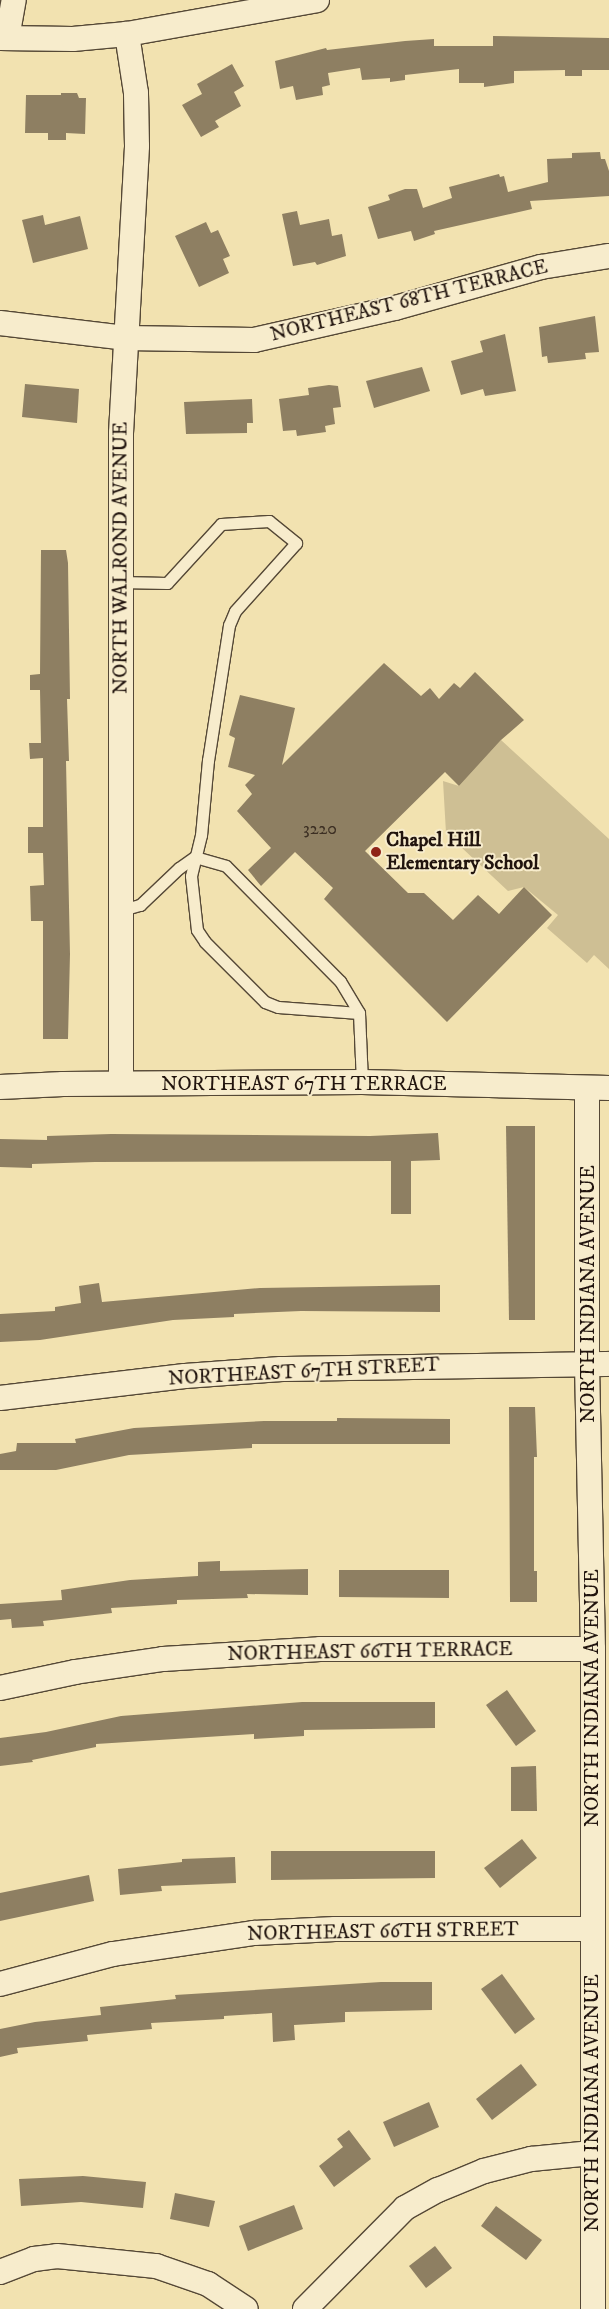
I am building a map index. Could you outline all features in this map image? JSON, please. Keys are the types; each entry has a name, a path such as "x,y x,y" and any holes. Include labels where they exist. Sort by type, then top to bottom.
{"street":[{"path":"14,0 4,38 73,39 127,34 317,0"},
{"name":"NORTH WALROND AVENUE","path":"121,1083 120,582 124,338 137,146 136,93 127,34"},
{"name":"NORTHEAST 68TH TERRACE","path":"0,323 124,338 254,340 395,308 541,266 609,256"},
{"name":"NORTHEAST 67TH TERRACE","path":"0,1087 121,1083 362,1082 598,1088"},
{"name":"NORTH INDIANA AVENUE","path":"593,2309 593,1649 598,1364 598,1088"},
{"name":"NORTHEAST 67TH STREET","path":"0,1398 185,1376 281,1369 598,1364"},
{"name":"NORTHEAST 66TH TERRACE","path":"0,1688 75,1672 162,1659 300,1650 593,1649"},
{"name":"NORTHEAST 66TH STREET","path":"0,1984 114,1954 254,1933 334,1929 592,1929"},
{"path":"305,2309 406,2208 438,2190 484,2171 531,2159 592,2153"},
{"path":"0,2272 34,2259 57,2256 156,2266 208,2284 246,2309"}],"lane":[{"path":"120,582 167,582 221,524 270,521 296,543 235,611 229,625 191,876 197,930 205,942 265,1002 278,1008 358,1013"},
{"path":"122,910 140,905 179,868 195,857"},
{"path":"195,857 226,866 340,981 358,1013 362,1082"}],"shaded area":[{"path":"501,740 609,839 609,969 594,955 587,963 547,928 558,915 524,887 508,891 446,833 443,781 459,786"}],"building":[{"path":"493,36 609,38 609,70 582,70 582,76 565,76 565,70 514,71 514,83 484,87 484,83 459,83 459,69 405,75 405,80 390,82 390,78 362,80 360,68 328,73 330,85 322,87 323,95 296,100 293,86 280,89 275,61 326,48 327,50 434,39 434,46 493,46"},
{"path":"232,64 244,86 234,92 241,106 215,121 219,127 201,137 182,105 202,94 197,84"},
{"path":"61,93 77,93 79,98 86,98 85,134 66,133 66,140 48,140 48,133 25,133 26,95 61,95"},
{"path":"600,152 601,159 605,159 609,171 609,196 530,201 532,209 434,231 435,234 414,241 411,231 378,239 368,207 390,200 388,195 405,189 417,189 423,208 452,198 449,187 499,174 500,177 504,176 508,192 548,182 547,159 572,158 572,153"},
{"path":"297,211 300,225 329,219 332,236 342,234 346,256 317,265 315,262 293,266 282,214"},
{"path":"43,215 45,225 80,216 88,249 33,263 22,220"},
{"path":"206,222 211,233 218,230 230,256 223,259 229,273 199,287 175,236"},
{"path":"595,316 599,352 585,353 586,359 548,363 547,356 542,357 539,327"},
{"path":"505,334 516,391 485,396 483,389 461,395 451,361 483,352 480,341"},
{"path":"422,367 430,391 374,408 366,381"},
{"path":"25,384 79,389 77,423 22,417"},
{"path":"329,385 338,386 341,407 333,408 335,424 325,426 326,432 297,436 296,430 283,431 279,399 309,395 308,388"},
{"path":"252,399 253,423 247,423 247,433 186,434 184,402"},
{"path":"41,550 66,550 68,563 70,699 67,699 69,761 66,761 70,954 68,1039 43,1039 43,921 31,921 30,886 44,885 43,853 28,853 28,827 43,827 43,758 30,759 29,743 41,743 40,690 30,690 30,675 40,674"},
{"path":"384,663 421,696 430,688 439,699 454,683 460,688 475,672 524,720 501,740 459,786 445,772 365,851 408,893 424,893 453,920 478,895 499,914 524,887 552,915 447,1022 324,899 333,888 295,852 261,886 248,870 271,848 237,811 252,794 245,785 255,775 228,767 235,738 229,735 240,695 295,708 282,765"},
{"path":"506,1126 535,1126 535,1320 509,1320"},
{"path":"438,1133 440,1160 411,1161 411,1214 391,1214 391,1161 95,1162 32,1164 32,1168 0,1167 0,1139 47,1140 47,1136 111,1134 370,1136"},
{"path":"99,1283 102,1302 260,1288 440,1285 440,1312 301,1311 234,1314 234,1317 173,1320 40,1340 0,1342 0,1314 55,1311 55,1307 81,1303 79,1286"},
{"path":"509,1407 535,1407 537,1457 534,1457 534,1571 537,1571 537,1602 510,1602"},
{"path":"337,1418 450,1419 450,1444 252,1444 252,1448 129,1455 56,1470 0,1470 0,1454 16,1451 17,1443 76,1443 75,1439 134,1428 264,1421 337,1421"},
{"path":"220,1561 220,1571 308,1569 308,1595 247,1594 248,1598 177,1600 177,1604 111,1608 112,1613 43,1621 44,1626 12,1628 11,1619 0,1620 0,1604 62,1600 61,1590 130,1580 198,1576 198,1562"},
{"path":"339,1570 449,1570 449,1598 339,1597"},
{"path":"507,1690 536,1731 516,1746 486,1705"},
{"path":"302,1702 435,1702 435,1728 304,1730 304,1736 254,1739 254,1734 96,1744 96,1747 32,1760 33,1762 0,1766 0,1738 46,1732 121,1716"},
{"path":"536,1766 537,1811 511,1811 511,1767"},
{"path":"522,1839 537,1858 500,1888 484,1868"},
{"path":"271,1851 435,1851 435,1878 271,1880"},
{"path":"235,1857 236,1883 161,1886 162,1891 120,1895 118,1869 182,1862 182,1859"},
{"path":"89,1875 94,1901 0,1921 0,1893"},
{"path":"502,1974 535,2019 515,2034 481,1989"},
{"path":"381,1982 432,1982 432,2010 345,2012 345,2022 294,2025 295,2040 273,2042 272,2013 224,2016 224,2019 151,2023 152,2029 87,2035 88,2041 17,2048 18,2053 0,2057 0,2029 35,2022 101,2015 100,2007 176,1999 175,1995"},
{"path":"521,2064 537,2085 492,2120 476,2099"},
{"path":"429,2102 439,2127 394,2147 383,2122"},
{"path":"349,2130 371,2159 334,2187 319,2166 343,2147 337,2139"},
{"path":"83,2176 146,2182 143,2208 81,2202 21,2206 19,2179"},
{"path":"175,2193 215,2201 209,2227 170,2219"},
{"path":"294,2205 303,2229 248,2251 239,2226"},
{"path":"496,2206 542,2240 526,2260 481,2226"},
{"path":"435,2246 452,2268 426,2288 409,2266"}],"place":[{"name":"Chapel Hill Elementary School","path":"376,852"}]}
